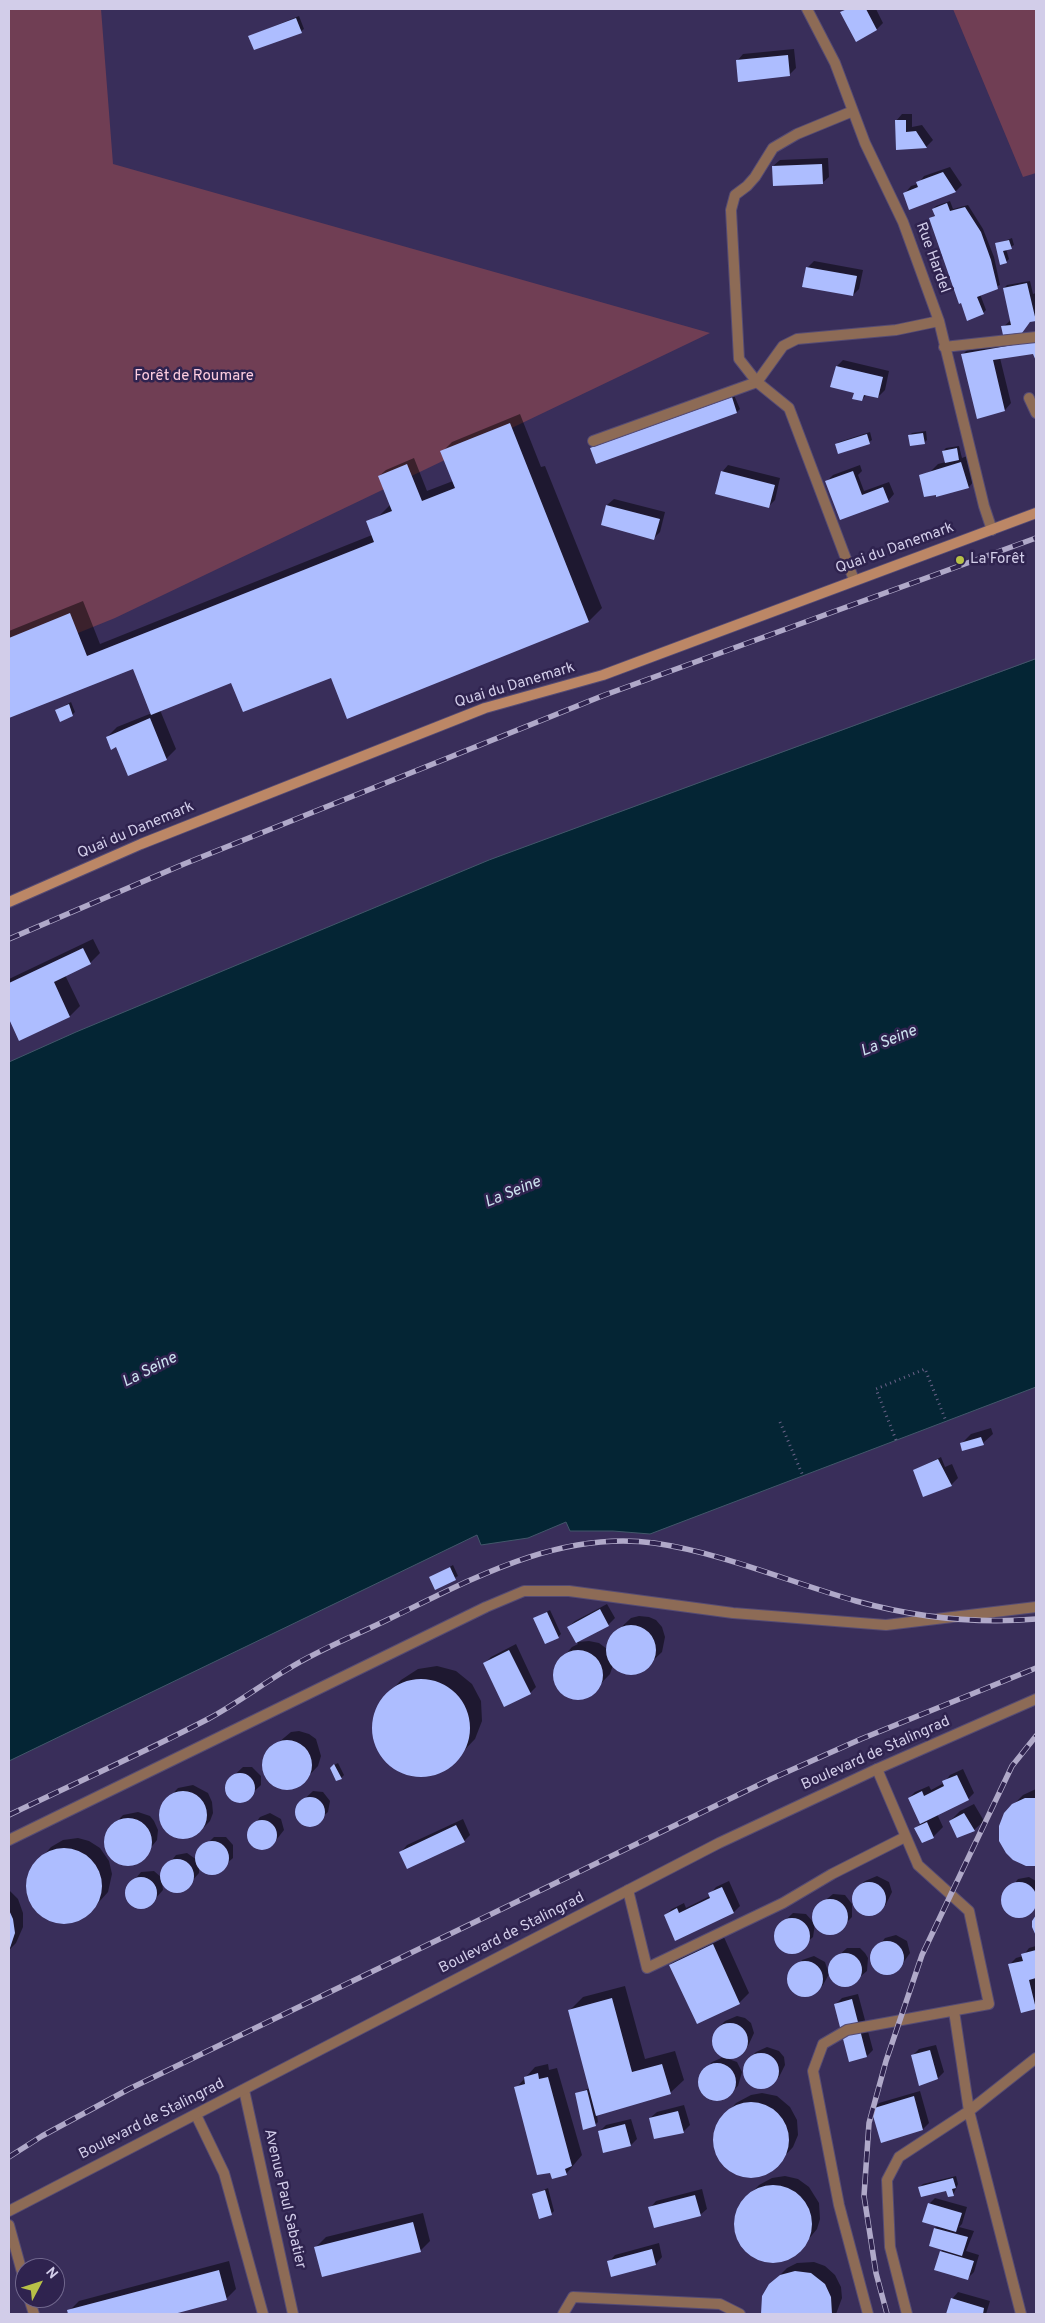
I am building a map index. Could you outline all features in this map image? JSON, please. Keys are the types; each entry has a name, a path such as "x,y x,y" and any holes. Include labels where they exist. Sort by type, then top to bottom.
{"main road":[{"name":"Quai du Danemark","path":"9,902 141,844 485,708 604,675 1036,513"}],"street":[{"name":"Rue Hardel","path":"806,9 835,63 865,142 903,222 939,321 984,506 992,530"},
{"path":"853,111 797,134 773,148 755,177 735,195 731,210 739,359 757,382 789,408 854,580"},
{"path":"593,441 757,382 783,346 797,339 896,330 939,321"},
{"path":"944,347 1036,337"},
{"path":"1029,398 1036,414"},
{"path":"9,1840 477,1611 524,1591 568,1591 733,1613 886,1625 1036,1607"},
{"name":"Boulevard de Stalingrad","path":"9,2211 719,1843 877,1769 1036,1698"},
{"path":"868,2314 840,2205 813,2072 823,2044 847,2030 988,2004 968,1911 918,1865 877,1769"},
{"path":"628,1890 647,1968 783,1903 832,1874 906,1837"},
{"path":"954,2010 969,2111 1021,2314"},
{"path":"907,2314 890,2247 887,2180 899,2157 969,2111 1036,2058"},
{"name":"Avenue Paul Sabatier","path":"244,2090 294,2314"},
{"path":"196,2115 224,2173 263,2314"},
{"path":"9,2225 18,2258"},
{"path":"563,2314 574,2297 720,2304 740,2314"}],"path":[{"path":"896,1440 876,1389 925,1369 946,1421"},
{"path":"780,1422 803,1476"}],"green space":[{"name":"Forêt de Roumare","path":"9,9 101,9 113,164 710,333 115,618 9,661"},
{"path":"953,9 1036,9 1036,173 1023,177"}],"water":[{"name":"La Seine","path":"1036,659 1036,1387 650,1534 613,1531 570,1531 566,1522 528,1538 481,1545 477,1535 9,1761 9,1062 76,1032 489,860"}],"building":[{"path":"847,9 866,9 877,30 856,42 840,12"},
{"path":"296,18 302,33 254,50 248,36"},
{"path":"788,55 790,76 738,82 736,60"},
{"path":"895,120 906,120 906,132 916,131 927,148 896,150"},
{"path":"822,164 823,184 773,186 772,166"},
{"path":"943,172 956,192 909,210 903,193 918,187 916,182"},
{"path":"947,203 950,211 965,207 981,232 991,260 998,289 977,297 984,314 967,321 961,303 959,304 929,218 935,216 932,209"},
{"path":"1009,240 1012,249 1003,251 1007,263 1000,265 995,243"},
{"path":"806,267 857,276 853,296 802,287"},
{"path":"1027,283 1036,321 1030,322 1022,333 1003,335 1001,326 1011,325 1003,288"},
{"path":"1036,341 1036,361 1033,354 993,360 1005,411 977,419 961,354"},
{"path":"836,366 883,377 878,398 864,395 862,401 852,399 854,393 830,387"},
{"path":"732,397 737,413 596,464 590,448"},
{"path":"510,423 589,622 347,719 331,678 243,712 231,683 151,715 133,669 9,718 9,638 70,613 87,656 374,542 366,521 392,511 378,476 407,464 422,501 455,488 440,451"},
{"path":"923,433 925,444 910,446 908,435"},
{"path":"867,434 870,444 838,454 835,444"},
{"path":"957,448 959,460 945,463 942,451"},
{"path":"961,462 969,488 936,497 936,495 924,497 919,475"},
{"path":"721,471 775,485 769,508 715,494"},
{"path":"853,471 862,495 883,487 889,502 840,520 825,481"},
{"path":"606,505 660,519 654,540 601,525"},
{"path":"69,704 73,716 60,722 55,710"},
{"path":"150,718 167,760 128,776 116,747 111,750 106,737"},
{"path":"83,948 91,964 54,982 70,1017 19,1041 9,1019 9,983"},
{"path":"981,1437 984,1445 962,1451 960,1443"},
{"path":"938,1459 952,1486 923,1497 913,1470"},
{"path":"450,1567 456,1580 435,1590 429,1577"},
{"path":"600,1609 609,1626 576,1643 567,1627"},
{"path":"547,1612 559,1638 545,1644 533,1618"},
{"path":"631,1625 641,1627 649,1632 654,1640 656,1650 654,1660 649,1668 641,1673 631,1675 621,1673 613,1668 608,1660 606,1650 608,1640 613,1632 621,1627"},
{"path":"509,1650 531,1694 504,1707 483,1663"},
{"path":"578,1650 596,1657 603,1675 596,1693 578,1700 560,1693 553,1675 560,1657"},
{"path":"421,1679 431,1680 448,1687 462,1701 469,1718 469,1738 462,1755 448,1769 431,1776 421,1777 411,1776 394,1769 380,1755 373,1738 372,1728 373,1718 380,1701 394,1687 411,1680"},
{"path":"287,1740 296,1742 307,1751 312,1765 310,1774 301,1785 287,1790 278,1788 267,1779 262,1765 264,1756 273,1745"},
{"path":"334,1764 342,1779 336,1781 330,1768"},
{"path":"240,1773 251,1777 255,1788 251,1799 240,1803 229,1799 225,1788 229,1777"},
{"path":"957,1775 969,1800 920,1824 908,1798 922,1791 924,1796 944,1786 942,1781"},
{"path":"178,1791 188,1791 200,1798 207,1810 207,1820 200,1832 188,1839 178,1839 170,1835 163,1828 159,1820 159,1810 163,1802 170,1795"},
{"path":"310,1797 321,1801 325,1812 321,1823 310,1827 299,1823 295,1812 299,1801"},
{"path":"1025,1798 1036,1798 1036,1866 1026,1866 1013,1860 999,1841 999,1826 1004,1813 1012,1804"},
{"path":"964,1813 975,1831 957,1838 949,1821"},
{"path":"123,1818 133,1818 145,1825 152,1837 152,1847 145,1859 133,1866 123,1866 115,1862 108,1855 104,1847 104,1837 108,1829 115,1822"},
{"path":"262,1820 273,1824 277,1835 273,1846 262,1850 251,1846 247,1835 251,1824"},
{"path":"927,1822 934,1838 922,1843 914,1828"},
{"path":"456,1825 465,1842 407,1869 399,1852"},
{"path":"212,1841 224,1846 229,1858 224,1870 212,1875 200,1870 195,1858 200,1846"},
{"path":"57,1848 71,1848 85,1854 96,1865 102,1879 99,1901 91,1913 71,1924 57,1924 43,1918 32,1907 26,1893 26,1879 32,1865 43,1854"},
{"path":"177,1859 189,1864 194,1876 189,1888 177,1893 165,1888 160,1876 165,1864"},
{"path":"141,1877 153,1881 157,1893 153,1905 141,1909 129,1905 125,1893 129,1881"},
{"path":"869,1882 876,1883 881,1887 885,1892 885,1906 881,1911 876,1915 869,1916 862,1915 857,1911 853,1906 852,1899 853,1892 857,1887 862,1883"},
{"path":"1019,1882 1026,1883 1032,1887 1036,1893 1036,1907 1032,1913 1026,1917 1019,1918 1012,1917 1006,1913 1002,1907 1001,1900 1002,1893 1006,1887 1012,1883"},
{"path":"722,1887 734,1913 675,1941 664,1915 677,1908 679,1913 710,1898 708,1893"},
{"path":"830,1899 842,1905 848,1917 842,1929 830,1935 818,1929 812,1917 818,1905"},
{"path":"9,1910 13,1919 15,1933 9,1951"},
{"path":"1036,1915 1036,1936 1032,1927 1032,1921"},
{"path":"792,1918 805,1923 810,1936 805,1949 792,1954 779,1949 774,1936 779,1923"},
{"path":"887,1941 894,1942 899,1946 903,1951 903,1965 899,1970 894,1974 887,1975 880,1974 875,1970 871,1965 870,1958 871,1951 875,1946 880,1942"},
{"path":"713,1944 740,2004 697,2024 669,1965"},
{"path":"1036,1950 1036,1978 1029,1980 1036,2009 1021,2013 1008,1964 1023,1961 1021,1954"},
{"path":"845,1953 852,1954 857,1958 861,1963 861,1977 857,1982 852,1986 845,1987 838,1986 833,1982 829,1977 828,1970 829,1963 833,1958 838,1954"},
{"path":"805,1961 818,1966 823,1979 818,1992 805,1997 792,1992 787,1979 792,1966"},
{"path":"612,1998 632,2072 662,2064 671,2094 596,2116 568,2010"},
{"path":"852,1999 867,2057 849,2062 834,2004"},
{"path":"730,2023 737,2024 743,2028 747,2034 747,2048 743,2054 737,2058 730,2059 723,2058 717,2054 713,2048 712,2041 713,2034 717,2028 723,2024"},
{"path":"930,2050 938,2079 919,2086 911,2055"},
{"path":"761,2053 768,2054 774,2058 778,2064 778,2078 774,2084 768,2088 761,2089 754,2088 748,2084 744,2078 743,2071 744,2064 748,2058 754,2054"},
{"path":"717,2063 724,2064 730,2069 735,2075 735,2089 730,2095 724,2100 717,2101 710,2100 704,2095 699,2089 698,2082 699,2075 704,2069 710,2064"},
{"path":"538,2073 539,2079 548,2077 572,2166 565,2169 567,2175 552,2179 550,2173 537,2175 514,2087 525,2084 524,2077"},
{"path":"587,2090 596,2126 583,2130 575,2093"},
{"path":"914,2096 923,2130 881,2143 871,2109"},
{"path":"751,2102 766,2105 778,2113 786,2125 789,2140 786,2155 778,2167 766,2175 751,2178 736,2175 724,2167 716,2155 713,2140 716,2125 724,2113 736,2105"},
{"path":"678,2111 684,2133 654,2139 649,2118"},
{"path":"625,2124 631,2146 603,2153 598,2131"},
{"path":"953,2178 956,2188 952,2189 954,2196 948,2197 946,2191 921,2197 918,2187"},
{"path":"773,2185 788,2188 800,2197 809,2209 812,2224 809,2239 800,2251 788,2260 773,2263 758,2260 746,2251 737,2239 734,2224 737,2209 746,2197 758,2188"},
{"path":"545,2190 552,2215 539,2219 532,2194"},
{"path":"695,2195 701,2216 654,2228 648,2207"},
{"path":"928,2203 962,2213 956,2232 922,2222"},
{"path":"413,2222 421,2252 322,2277 314,2247"},
{"path":"934,2228 968,2237 962,2256 929,2246"},
{"path":"652,2249 656,2265 611,2277 607,2261"},
{"path":"940,2251 974,2261 968,2280 934,2270"},
{"path":"219,2270 227,2300 174,2314 68,2314 67,2310"},
{"path":"795,2271 811,2273 825,2284 831,2297 832,2314 761,2314 762,2296 769,2284 780,2275"},
{"path":"951,2298 984,2308 983,2314 946,2314"}],"railway":[{"path":"9,939 184,864 602,696 1036,538"},
{"path":"9,1815 183,1732 218,1713 311,1656 450,1589 516,1562 549,1551 583,1544 618,1541 654,1543 680,1548 731,1561 856,1601 923,1615 991,1621 1036,1619"},
{"path":"9,2157 42,2136 129,2089 771,1779 861,1739 1036,1668"},
{"path":"887,2314 876,2273 864,2196 869,2123 886,2061 922,1955 1012,1766 1036,1736"}],"place":[{"name":"La Forêt","path":"960,560"}]}
